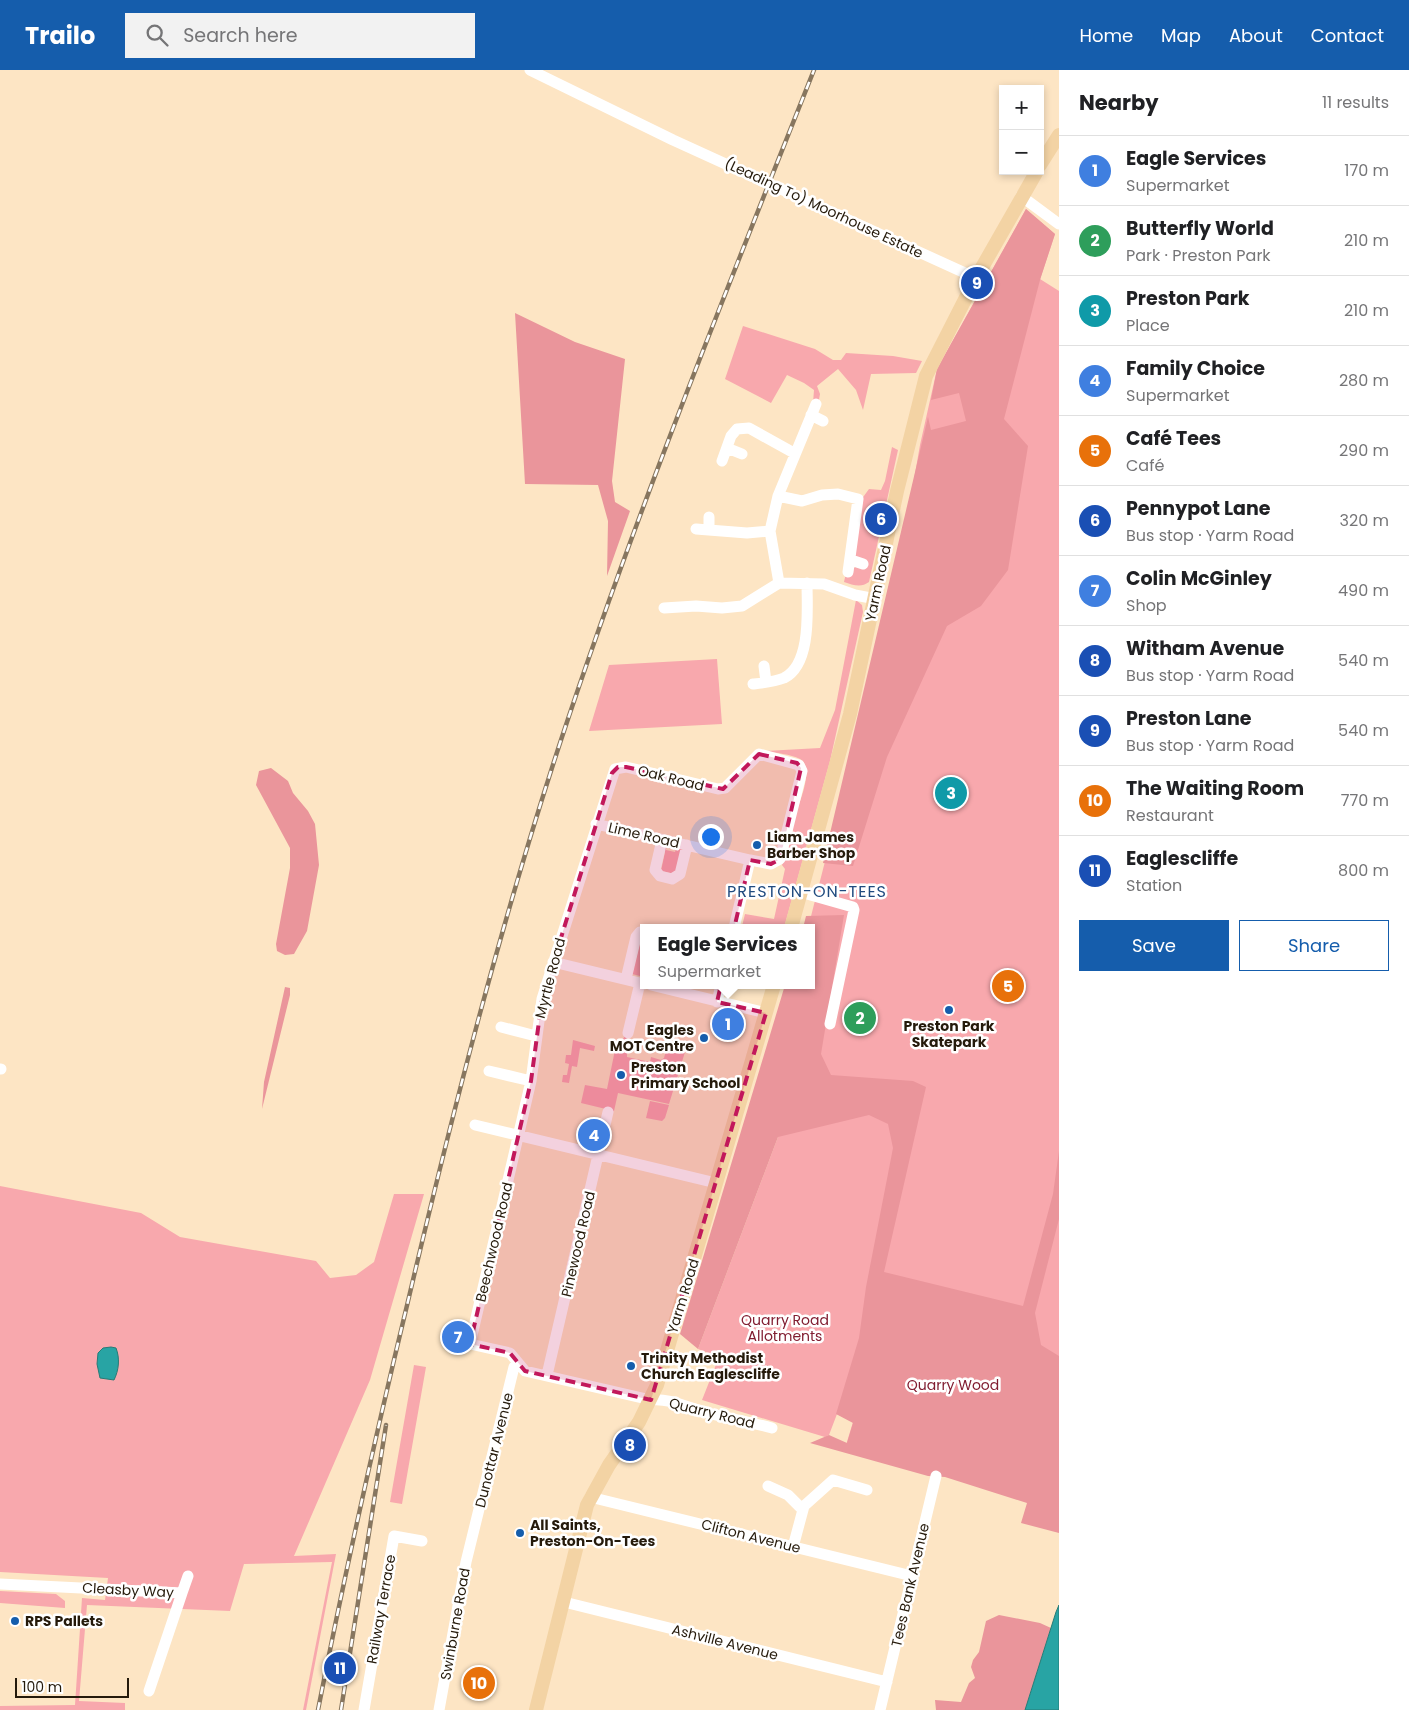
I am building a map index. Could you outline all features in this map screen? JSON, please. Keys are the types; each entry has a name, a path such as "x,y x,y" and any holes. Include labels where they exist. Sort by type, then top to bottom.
{"main road":[{"path":"1044,159 1059,135"},
{"name":"Yarm Road","path":"792,924 850,714 901,473 926,376 976,278 1035,175"},
{"name":"Yarm Road","path":"536,1710 564,1602 578,1536 590,1497 651,1400 773,989"}],"street":[{"name":"(Leading To) Moorhouse Estate","path":"530,70 673,140 976,278"},
{"path":"1022,196 1059,224"},
{"path":"779,583 770,531 778,496 814,410 823,421"},
{"path":"722,461 731,436 737,428 749,428 794,454"},
{"path":"727,448 742,454"},
{"path":"860,487 852,528 850,566 863,564"},
{"path":"778,496 802,501 822,495 838,494 858,499"},
{"path":"709,518 709,530"},
{"path":"696,529 747,533 770,531"},
{"path":"664,608 684,612 742,606 779,583 824,584 855,595 876,598"},
{"path":"753,684 784,677 797,666 804,647 807,625 807,583"},
{"path":"764,666 766,682"},
{"name":"Oak Road","path":"596,824 612,773 618,767 626,767 718,789 725,788 759,754 800,765"},
{"name":"Lime Road","path":"596,824 771,864 780,859 802,772 800,765"},
{"name":"Myrtle Road","path":"519,1135 531,1081 539,1013 596,824"},
{"path":"662,840 655,870 660,876 672,879 680,874 687,845"},
{"path":"735,924 750,860"},
{"path":"800,892 853,907 854,910 830,1024"},
{"path":"626,979 636,937 640,932"},
{"path":"553,962 640,983"},
{"path":"628,1032 647,989"},
{"path":"665,989 766,1013"},
{"path":"717,1002 720,989"},
{"path":"501,1027 536,1036"},
{"path":"490,1070 531,1081"},
{"name":"Pinewood Road","path":"547,1376 608,1112"},
{"path":"476,1125 716,1183"},
{"name":"Beechwood Road","path":"475,1345 470,1344 519,1135"},
{"name":"Quarry Road","path":"475,1345 510,1353 526,1370 547,1376 651,1400 658,1399 772,1428"},
{"name":"Dunottar Avenue","path":"472,1538 514,1367 519,1364"},
{"name":"Tees Bank Avenue","path":"880,1710 936,1476"},
{"path":"793,1547 802,1509 833,1480 866,1490"},
{"path":"768,1486 788,1495 802,1509"},
{"name":"Clifton Avenue","path":"590,1497 912,1576"},
{"name":"Railway Terrace","path":"364,1710 394,1536 422,1541"},
{"name":"Swinburne Road","path":"439,1710 472,1538"},
{"path":"182,1593 188,1576"},
{"name":"Cleasby Way","path":"0,1584 182,1593 149,1691"},
{"name":"Ashville Avenue","path":"564,1602 887,1682"}],"highlighted area":[{"path":"759,754 797,763 801,768 780,859 771,864 750,860 717,1002 766,1013 651,1400 525,1371 510,1353 470,1344 531,1081 542,999 612,773 618,767 626,767 723,789"}],"green space":[{"name":"Quarry Road Allotments","path":"1026,209 1055,234 1040,279 1059,291 1059,1512 846,1445 853,1422 837,1414 829,1435 825,1437 702,1400 717,1362 716,1356 698,1349 778,1137 811,989 815,989 815,924 809,924 867,697 909,508 920,445 937,369"},
{"path":"1026,209 1055,234 1040,280 1004,419 1028,446 1008,570 981,606 947,626 887,757 853,866 823,863 928,417 931,430 966,421 959,393 931,400 937,369"},
{"path":"515,313 575,342 625,359 612,481 615,502 630,511 607,576 608,521 598,485 525,484"},
{"path":"743,326 815,349 833,360 841,360 846,353 893,356 922,361 916,373 871,374 863,410 856,390 838,369 817,386 820,394 818,405 813,403 814,390 787,375 771,403 725,379"},
{"path":"892,447 898,450 869,582 854,585 844,582 846,573 857,566 855,556 861,500 869,489 881,490 885,481"},
{"path":"856,600 862,605 863,612 830,761 785,924 742,924 745,914 774,919 785,869 782,865 790,844 793,830 791,827 806,781 805,764 800,759 765,751 820,748 835,710"},
{"path":"717,659 722,724 589,731 609,665"},
{"path":"271,768 288,781 293,793 308,811 315,824 319,865 307,931 294,954 285,955 277,951 276,944 290,868 290,848 256,785 259,771"},
{"path":"667,844 666,850 675,852 677,846 682,848 675,874 661,871 665,852 662,849"},
{"name":"Quarry Wood","path":"844,915 821,1054 831,1075 913,1081 926,1087 884,1272 1023,1306 1053,1194 1059,1151 1059,1219 1035,1313 1041,1345 1059,1356 1059,1533 1021,1523 1027,1503 945,1477 928,1476 810,1443 829,1435 847,1443 853,1423 836,1414 859,1338 866,1287 893,1148 888,1124 869,1115 778,1137 698,1349 680,1334 784,989 815,989 815,924 804,924 806,916"},
{"path":"640,943 640,976 632,974"},
{"path":"285,987 290,988 290,995 262,1109 264,1082"},
{"path":"625,1035 628,1035 624,1052 627,1053 627,1057 650,1062 651,1057 661,1060 664,1058 667,1047 685,1052 669,1104 618,1093 614,1111 581,1103 585,1085 607,1089 615,1050 618,1051"},
{"path":"573,1040 595,1046 594,1051 580,1048 577,1067 572,1066 569,1083 562,1082 563,1075 567,1075 569,1064 565,1063 566,1055 571,1055"},
{"path":"650,1101 669,1105 665,1118 662,1121 646,1118"},
{"path":"0,1186 141,1213 180,1237 316,1261 330,1278 356,1275 374,1262 394,1194 424,1194 370,1380 294,1556 336,1554 306,1710 303,1710 332,1562 244,1564 230,1611 87,1605 79,1701 125,1703 125,1710 0,1710 0,1706 75,1705 82,1598 105,1600 108,1578 0,1572"},
{"path":"414,1365 426,1367 402,1504 390,1502"},
{"path":"0,1591 56,1594 65,1601 65,1608 0,1603"},
{"path":"999,1615 1040,1623 1051,1628 1025,1710 936,1710 935,1700 961,1702 969,1683 975,1678 971,1667 973,1660 979,1652 986,1621"}],"water":[{"path":"103,1348 116,1348 118,1356 118,1368 114,1380 100,1378 97,1364 98,1353"},
{"path":"1059,1605 1059,1710 1025,1710 1056,1612"}],"railway":[{"path":"318,1710 361,1503 426,1227 479,1017 518,878 561,740 620,571 683,403 814,70"},
{"path":"341,1710 386,1425"}],"place":[{"name":"Preston Lane","path":"977,283"},
{"name":"Pennypot Lane","path":"881,519"},
{"name":"Preston Park","path":"951,793"},
{"name":"Liam James Barber Shop","path":"757,845"},
{"name":"Café Tees","path":"1008,986"},
{"name":"Preston Park Skatepark","path":"949,1010"},
{"name":"Butterfly World","path":"860,1018"},
{"name":"Eagle Services","path":"728,1024"},
{"name":"Eagles MOT Centre","path":"704,1038"},
{"name":"Preston Primary School","path":"621,1075"},
{"name":"Family Choice","path":"594,1135"},
{"name":"Colin McGinley","path":"458,1337"},
{"name":"Trinity Methodist Church Eaglescliffe","path":"631,1366"},
{"name":"Witham Avenue","path":"630,1445"},
{"name":"All Saints, Preston-On-Tees","path":"520,1533"},
{"name":"RPS Pallets","path":"15,1621"},
{"name":"Eaglescliffe","path":"340,1668"},
{"name":"The Waiting Room","path":"479,1683"}],"district":[{"name":"PRESTON-ON-TEES","path":"807,891"}]}
